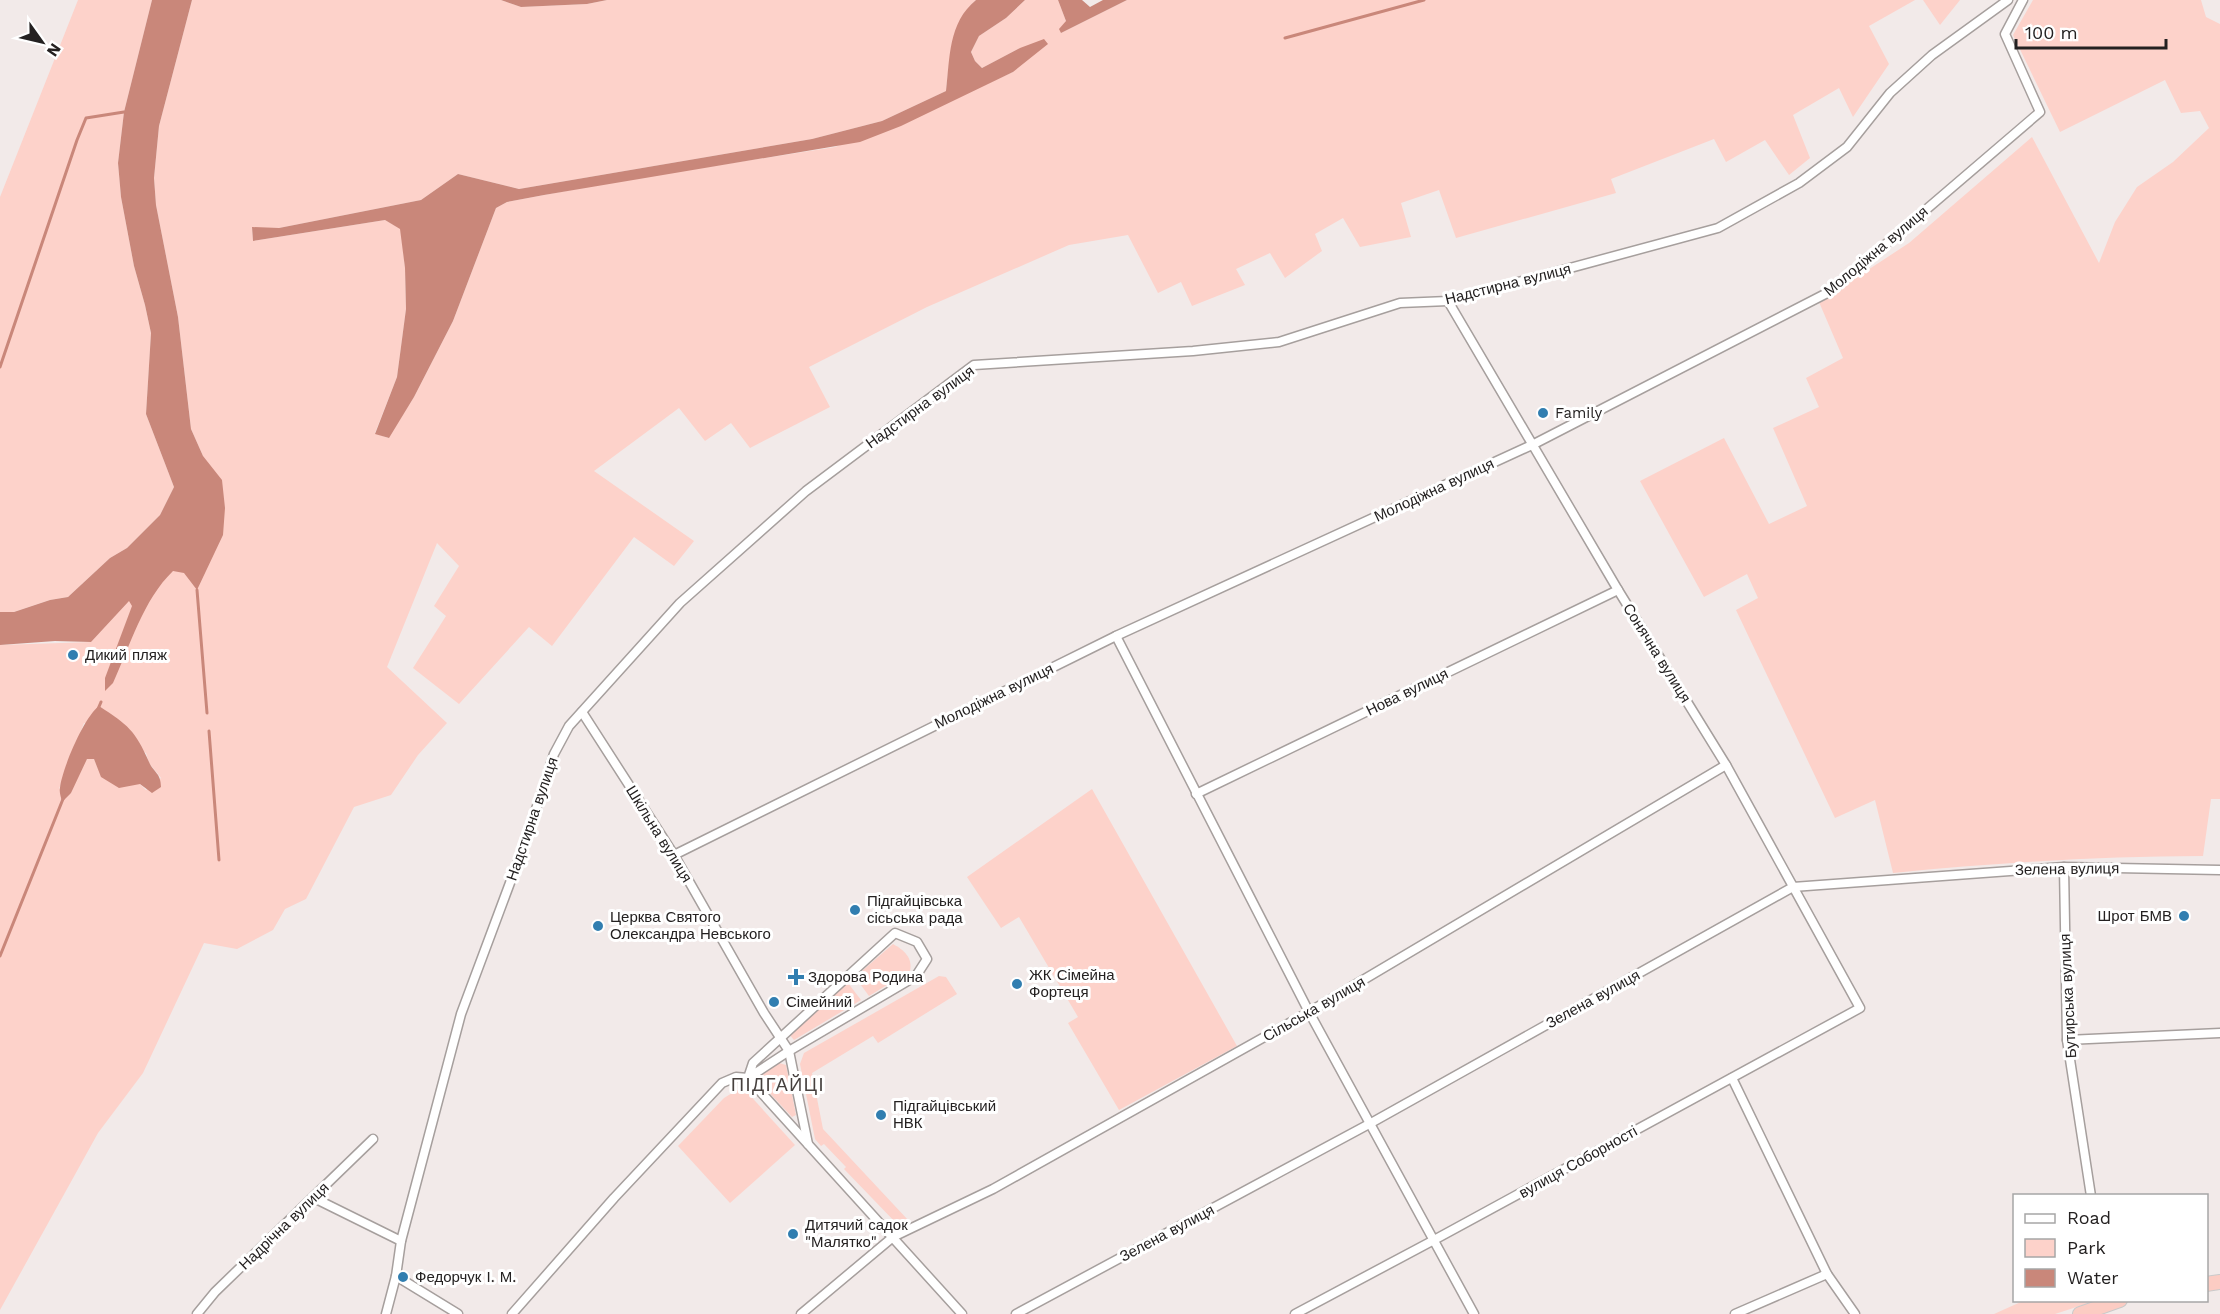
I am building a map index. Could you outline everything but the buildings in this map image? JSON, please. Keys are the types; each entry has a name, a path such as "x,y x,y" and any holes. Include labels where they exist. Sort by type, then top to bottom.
{"highway":[{"path":"2080,1314 2114,1302"}],"street":[{"name":"Надстирна вулиця","path":"386,1314 396,1276 401,1241 461,1014 526,840 554,754 569,726 680,603 815,484 974,365 1279,342 1400,303 1448,301 1718,228 1799,183 1847,147 1890,93 1932,55 2008,0"},
{"name":"Молодіжна вулиця","path":"674,855 1116,636 1534,444 1831,291 2040,112 2004,34 2023,0"},
{"name":"Сонячна вулиця","path":"1448,301 1618,590 1726,765 1860,1008"},
{"name":"Нова вулиця","path":"1196,794 1618,590"},
{"path":"1116,636 1309,1012 1474,1314"},
{"name":"Шкільна вулиця","path":"582,712 674,855 789,1051"},
{"name":"Сільська вулиця","path":"801,1314 893,1237 993,1189 1309,1012 1726,765"},
{"name":"Зелена вулиця","path":"1016,1314 1371,1124 1793,887 2064,867 2220,870"},
{"name":"Бутирська вулиця","path":"2064,867 2067,1040 2091,1194"},
{"path":"512,1314 614,1198 722,1083 736,1077 747,1078 916,976 927,959 917,942 895,933 753,1063 747,1078"},
{"name":"вулиця Соборності","path":"1295,1314 1307,1311 1860,1008"},
{"path":"2067,1040 2220,1034"},
{"path":"789,1051 808,1144"},
{"path":"747,1078 962,1314"},
{"path":"1732,1078 1827,1274 1855,1314"},
{"name":"Надрічна вулиця","path":"197,1314 215,1292 373,1139"},
{"path":"314,1198 401,1241"},
{"path":"1735,1314 1827,1274"},
{"path":"396,1276 458,1314"}],"green space":[{"path":"78,0 152,0 124,112 118,163 121,197 134,266 151,333 146,414 174,487 160,515 127,548 110,558 68,597 50,600 14,612 0,612 0,197"},
{"path":"192,0 501,0 521,7 587,4 607,0 976,0 968,8 957,30 946,91 882,121 812,139 519,189 458,174 421,200 279,228 252,228 253,241 385,220 401,229 406,309 397,377 375,433 388,438 414,397 453,321 496,208 507,202 630,179 835,147 1013,72 1020,48 982,68 975,61 971,52 979,36 1006,18 1025,0 1058,0 1066,21 1061,33 1127,0 1915,0 1869,26 1889,64 1853,117 1839,88 1793,115 1810,158 1789,175 1765,140 1726,162 1714,139 1611,179 1616,193 1456,238 1439,190 1401,203 1411,237 1360,247 1343,218 1315,234 1322,251 1285,278 1270,253 1236,269 1245,285 1192,306 1181,282 1158,293 1128,235 1069,245 927,307 809,367 830,407 750,448 731,423 705,441 679,408 594,471 694,541 674,566 634,537 552,646 529,627 459,704 413,668 446,616 434,606 459,566 437,543 387,667 447,723 418,755 391,795 354,807 306,899 285,909 273,930 237,949 204,943 143,1073 98,1133 0,1310 0,645 91,642 203,456 191,429 178,317 156,205 154,178 159,126","holes":["84,723 146,753 149,763 161,778 146,790 140,784 102,777 94,759 87,759 59,789"]},
{"path":"1923,0 1960,0 1940,25"},
{"path":"2033,0 2201,0 2206,17 2220,24 2220,799 2211,799 2203,856 2048,861 1893,873 1875,800 1835,818 1736,610 1758,598 1747,574 1704,597 1640,481 1724,438 1769,524 1807,506 1773,428 1819,407 1806,378 1843,358 1819,302 1909,243 2032,137 2099,263 2115,222 2137,187 2173,162 2209,128 2200,111 2181,113 2165,80 2060,132 2013,35"},
{"path":"1092,789 1237,1046 1119,1110 1068,1023 1078,1017 1019,917 1001,928 967,877"},
{"path":"893,944 907,955 911,966 910,971 869,996 855,977"},
{"path":"939,976 946,977 957,994 878,1043 873,1036 812,1073 823,1129 908,1220 898,1225 844,1169 846,1167 824,1144 821,1146 815,1139 800,1064 804,1053"},
{"path":"848,983 861,1000 794,1040 789,1034"},
{"path":"779,1063 786,1065 796,1115 792,1117 763,1086 763,1073"},
{"path":"737,1090 746,1091 795,1145 730,1203 678,1146 724,1098"},
{"path":"2021,1302 2092,1302 2055,1314 1994,1314"}],"water":[{"path":"152,0 192,0 159,126 154,178 156,205 178,317 191,429 203,456 222,480 225,508 223,535 197,590 184,573 173,571 145,609 113,683 105,691 105,678 132,606 129,601 91,642 55,641 0,645 0,612 14,612 50,600 68,597 110,558 127,548 160,515 174,487 146,414 151,333 134,266 121,197 118,163 124,112"},
{"path":"501,0 607,0 587,4 521,7"},
{"path":"976,0 1025,0 1006,18 979,36 971,52 975,61 982,68 1020,48 1044,39 1048,44 1013,72 901,126 860,142 544,195 507,202 496,208 453,321 414,397 389,438 375,434 397,377 406,309 405,268 400,229 385,220 253,241 252,227 279,228 421,200 458,174 519,189 812,139 882,121 946,91 955,30 967,9"},
{"path":"1058,0 1082,0 1090,7 1103,0 1127,0 1061,33 1059,29 1066,21"},
{"path":"99,706 135,735 151,766 159,776 161,787 152,793 140,784 119,788 101,777 94,759 87,759 71,793 62,802 60,788 69,757 87,721"}],"waterway":[{"path":"1285,38 1424,0"},
{"path":"0,367 86,118 124,112"},
{"path":"197,590 207,713"},
{"path":"98,709 101,702"},
{"path":"209,731 219,860"},
{"path":"0,956 63,799"}],"place":[{"name":"Family","path":"1543,413"},
{"name":"Дикий пляж","path":"73,655"},
{"name":"Підгайцівська сісьська рада","path":"855,910"},
{"name":"Шрот БМВ","path":"2184,916"},
{"name":"Церква Святого Олександра Невського","path":"598,926"},
{"name":"Здорова Родина","path":"796,977"},
{"name":"ЖК Сімейна Фортеця","path":"1017,984"},
{"name":"Сімейний","path":"774,1002"},
{"name":"Підгайцівський НВК","path":"881,1115"},
{"name":"Дитячий садок \"Малятко\"","path":"793,1234"},
{"name":"Федорчук І. М.","path":"403,1277"}],"district":[{"name":"ПІДГАЙЦІ","path":"778,1085"}]}
